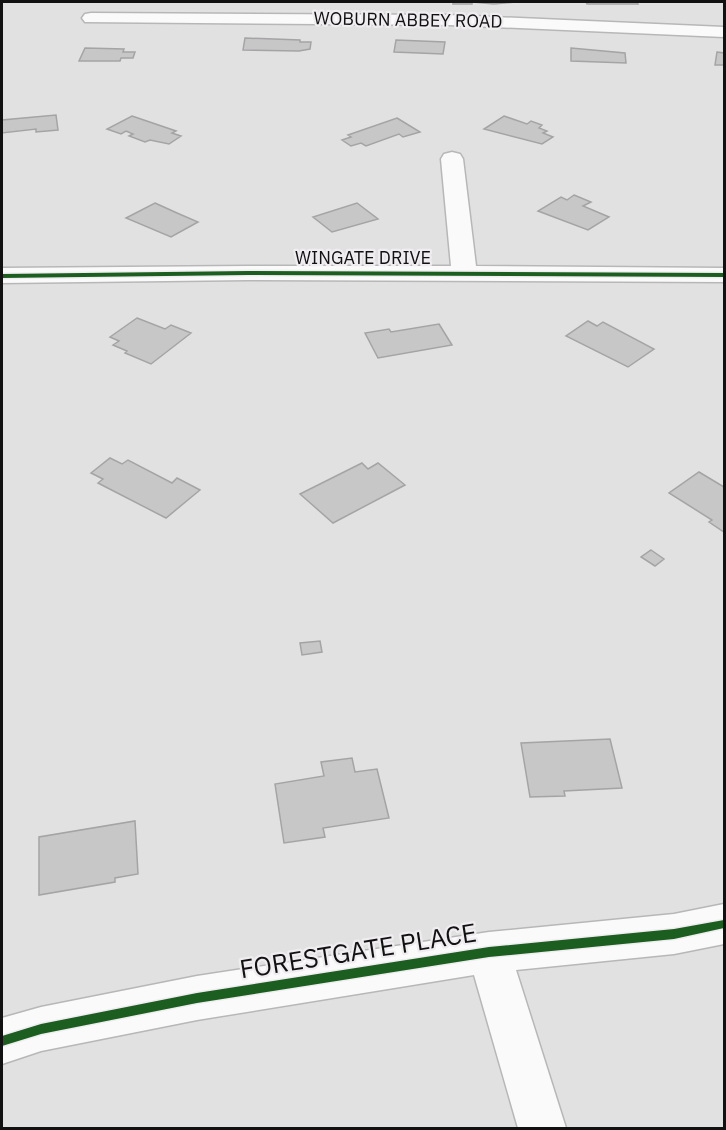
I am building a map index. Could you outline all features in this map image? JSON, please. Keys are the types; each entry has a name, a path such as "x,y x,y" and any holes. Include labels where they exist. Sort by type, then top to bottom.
{"street":[{"name":"WOBURN ABBEY ROAD","path":"91,18 449,20 724,32"},
{"path":"452,159 464,274"},
{"name":"WINGATE DRIVE","path":"2,276 248,273 724,275"},
{"name":"FORESTGATE PLACE","path":"2,1041 41,1029 197,998 489,952 674,934 724,924"},
{"path":"489,952 542,1128"}],"building":[{"path":"453,2 472,2 472,4 453,4"},
{"path":"472,2 516,2 494,4"},
{"path":"586,2 637,2 638,4 587,4"},
{"path":"245,38 311,42 310,49 299,51 243,50"},
{"path":"396,40 445,42 443,54 394,52"},
{"path":"85,48 124,49 123,52 135,52 133,58 121,58 120,61 79,61"},
{"path":"571,48 625,53 626,63 571,61"},
{"path":"717,52 724,53 724,65 715,65"},
{"path":"56,115 58,130 36,132 36,129 2,133 2,120"},
{"path":"132,116 176,131 172,133 181,136 169,144 150,140 145,142 129,136 133,134 126,131 121,134 107,129"},
{"path":"504,116 527,124 531,121 542,125 539,128 547,131 543,133 553,137 542,144 484,129"},
{"path":"397,118 420,132 403,137 399,134 366,146 361,143 351,146 342,140 351,137 348,135"},
{"path":"574,195 591,202 583,206 609,217 588,230 538,211 561,197 567,200"},
{"path":"155,203 198,222 171,237 126,218"},
{"path":"357,203 378,219 332,232 313,217"},
{"path":"137,318 165,329 171,325 191,333 151,364 125,353 127,351 113,345 119,341 110,337"},
{"path":"588,321 597,326 603,322 654,349 628,367 566,336"},
{"path":"439,324 452,345 378,358 365,333 389,329 391,332"},
{"path":"110,458 122,464 128,460 172,483 177,478 200,490 166,518 98,483 103,479 91,473"},
{"path":"362,463 368,469 378,463 405,485 333,523 300,494"},
{"path":"699,472 724,487 724,532 709,522 712,520 669,493"},
{"path":"651,550 664,559 655,566 641,557"},
{"path":"320,641 322,652 302,655 300,643"},
{"path":"610,739 622,788 564,791 565,796 530,797 521,743"},
{"path":"352,758 355,772 377,769 389,818 323,828 325,837 284,843 275,784 324,776 321,762"},
{"path":"135,821 138,874 115,878 115,882 39,895 39,837"}],"cycle path":[{"path":"2,276 248,273 724,275"},
{"path":"2,1041 41,1029 197,998 489,952 674,934 724,924"}]}
